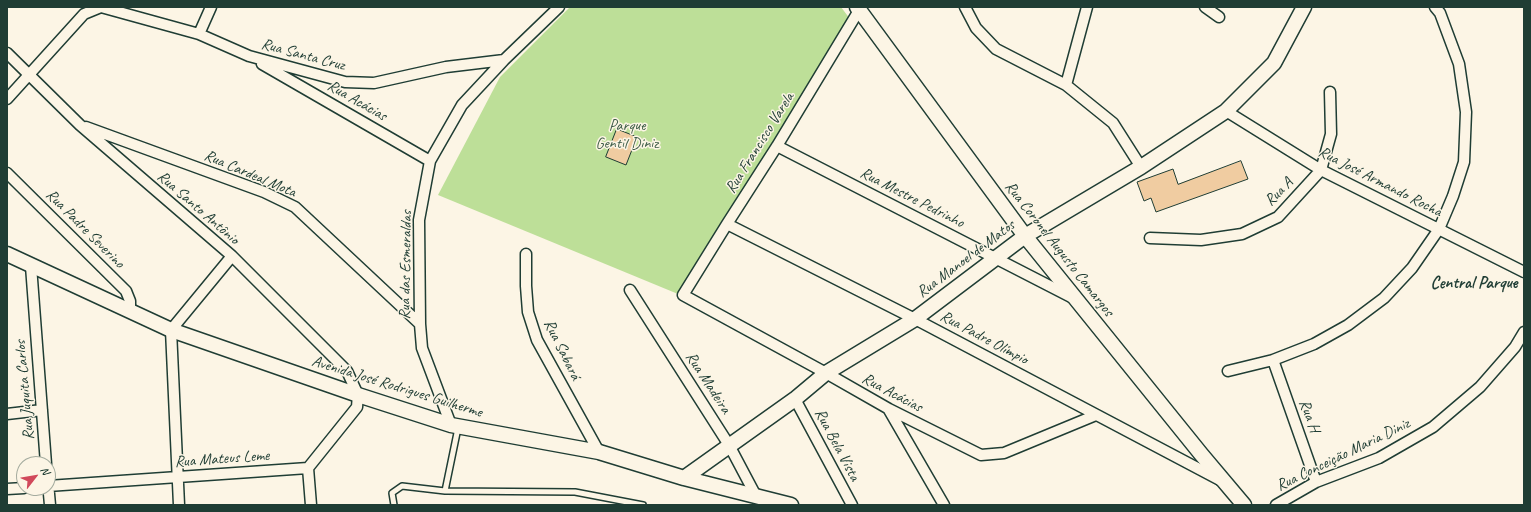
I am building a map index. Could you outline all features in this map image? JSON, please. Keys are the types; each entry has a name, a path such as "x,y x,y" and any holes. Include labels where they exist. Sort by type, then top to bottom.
{"main road":[{"name":"Rua Manoel de Matos","path":"684,478 795,399 826,373 915,319 1025,236 1141,168 1226,111 1274,63 1304,7"},
{"name":"Rua Coronel Augusto Camargos","path":"859,8 1025,236 1244,505"},
{"name":"Avenida José Rodrigues Guilherme","path":"7,254 171,330 358,395 454,426 599,452 684,478 791,505"}],"street":[{"name":"Rua Santa Cruz","path":"7,99 84,14 101,7 199,34 249,56 344,82 374,83 446,67 504,60"},
{"path":"199,34 211,7"},
{"name":"Rua das Esmeraldas","path":"454,426 422,348 420,324 419,220 430,161 462,105 504,60 559,7"},
{"path":"965,7 976,28 996,49 1066,86 1113,123 1141,168"},
{"path":"1066,86 1086,7"},
{"path":"1205,7 1219,17"},
{"path":"1228,371 1273,360 1314,344 1348,325 1384,298 1412,268 1439,229 1453,196 1464,162 1466,112 1459,64 1440,13 1435,7"},
{"name":"Rua Francisco Varela","path":"683,295 777,146 859,8"},
{"name":"Rua Santo Antônio","path":"7,53 80,125 232,256 347,371 358,395"},
{"name":"Rua Acácias","path":"249,56 430,161"},
{"name":"Rua A","path":"1150,238 1201,240 1242,234 1278,217 1321,170 1332,134 1330,92"},
{"name":"Rua José Armando Rocha","path":"1226,111 1321,170 1524,272"},
{"name":"Rua Cardeal Mota","path":"80,125 264,192 295,207 420,324"},
{"name":"Rua Mestre Pedrinho","path":"777,146 996,257 1076,300"},
{"name":"Rua Padre Severino","path":"7,174 126,291 130,301 130,311"},
{"name":"Rua Padre Olímpio","path":"727,224 915,319 1225,482"},
{"name":"Rua Sabará","path":"526,254 528,312 536,340 599,452"},
{"path":"179,505 171,330 232,256"},
{"name":"Rua Juquita Carlos","path":"31,266 45,456"},
{"name":"Rua Madeira","path":"630,290 729,445 756,496"},
{"name":"Rua Acácias","path":"683,295 889,409 981,455 1004,453 1096,415"},
{"name":"Rua Conceição Maria Diniz","path":"1276,505 1316,482 1379,458 1433,427 1480,387 1515,347 1524,332"},
{"name":"Rua H","path":"1273,360 1316,482"},
{"path":"311,505 308,468 357,407 358,395"},
{"name":"Rua Bela Vista","path":"795,399 852,505"},
{"path":"889,409 944,505"},
{"path":"7,414 42,410"},
{"name":"Rua Mateus Leme","path":"56,485 308,468"}],"lane":[{"path":"445,491 454,426"},
{"path":"394,505 392,492 402,486 445,491 575,492 644,505"}],"green space":[{"name":"Parque Gentil Diniz","path":"570,7 841,7 850,19 678,294 438,195 500,77"}],"building":[{"path":"617,129 637,137 626,165 606,157"},
{"path":"1241,161 1248,179 1156,212 1151,198 1144,201 1137,182 1173,169 1178,184"}],"district":[{"name":"Central Parque","path":"1474,284"}]}
